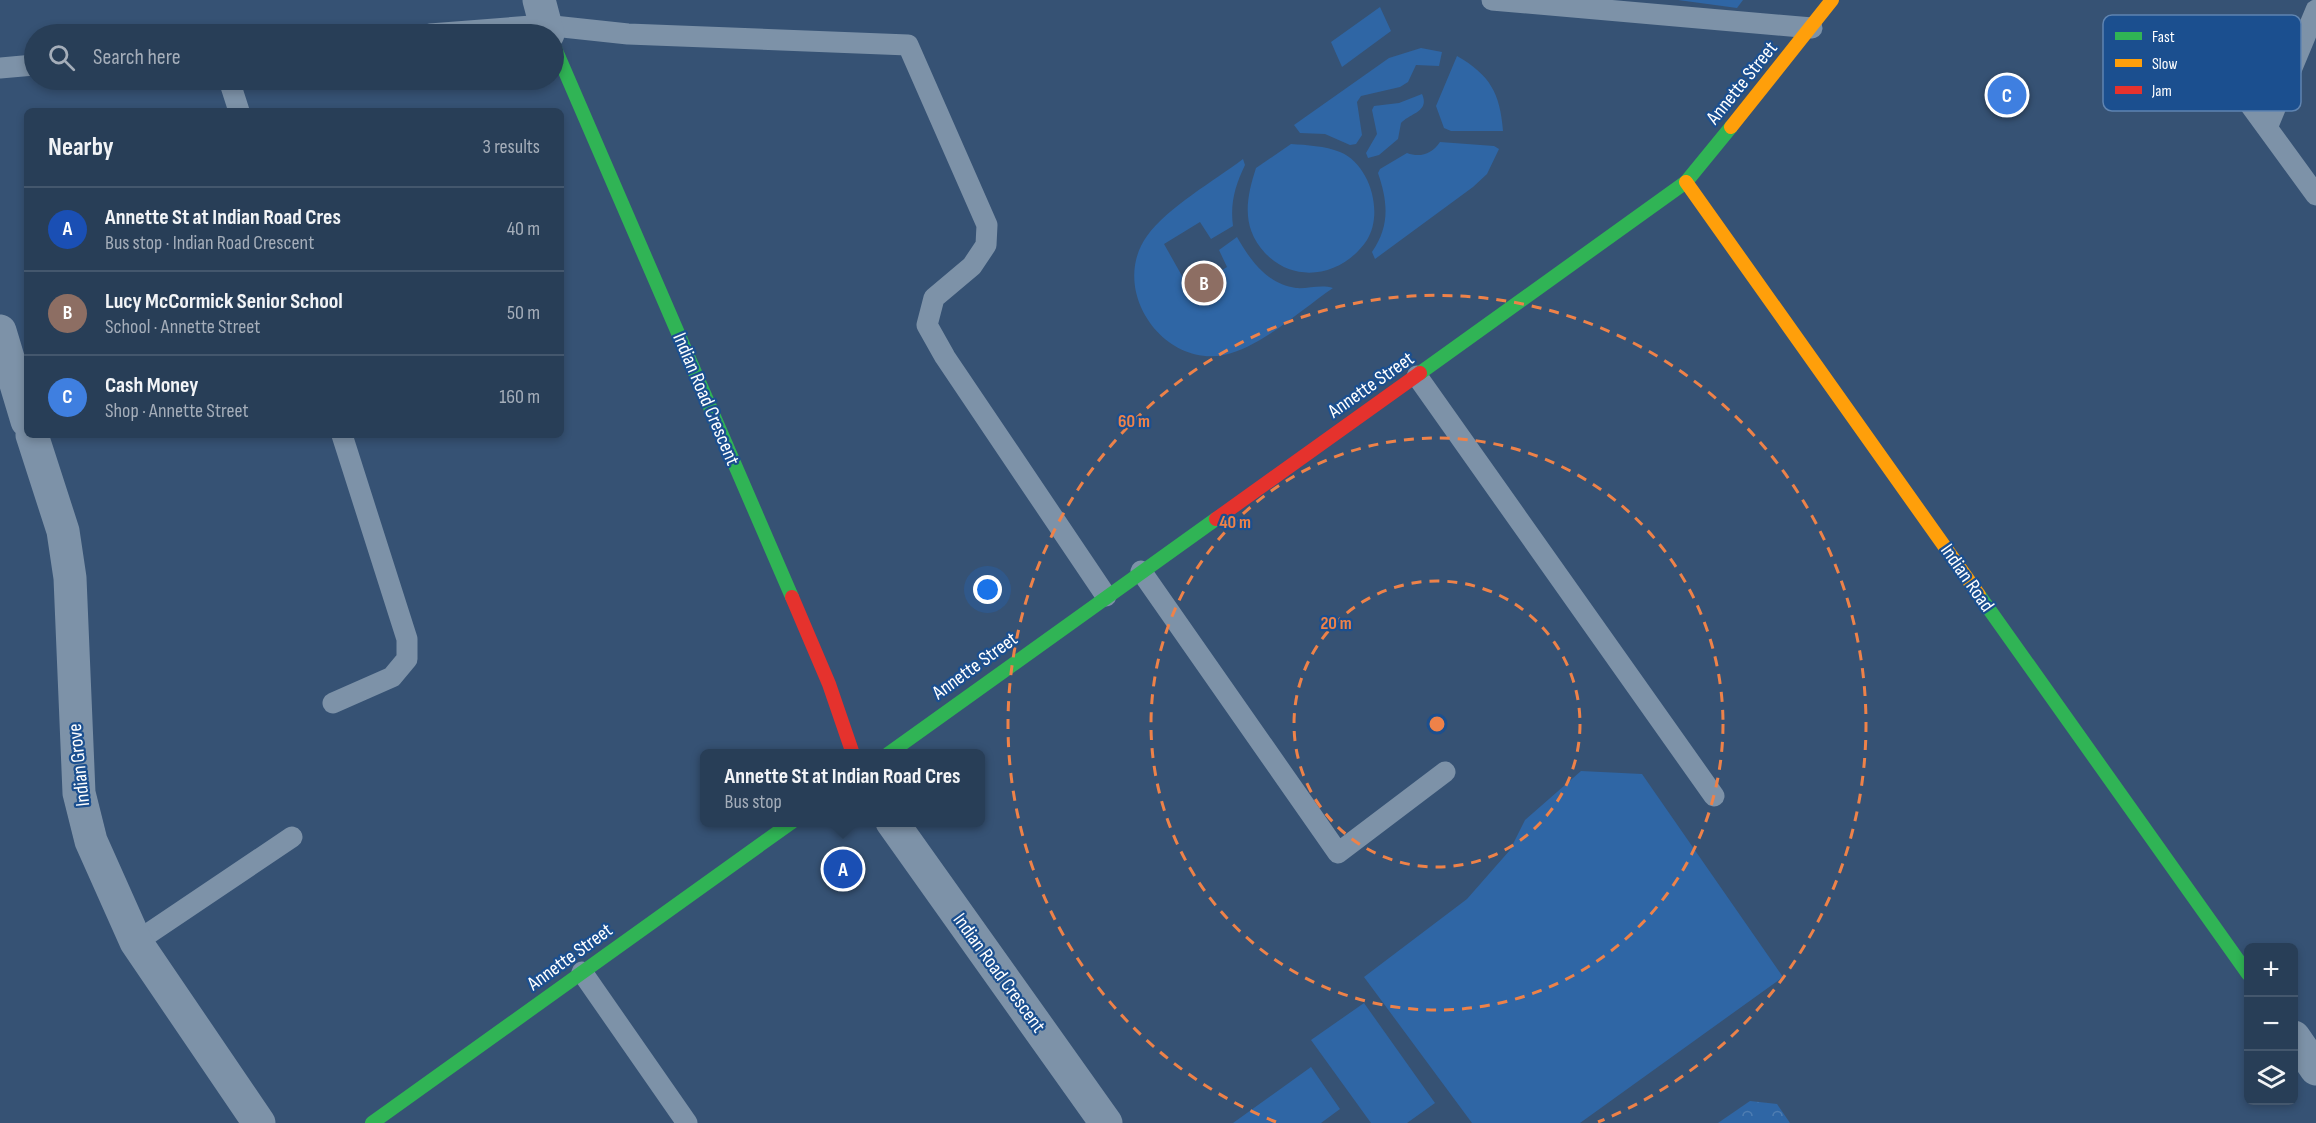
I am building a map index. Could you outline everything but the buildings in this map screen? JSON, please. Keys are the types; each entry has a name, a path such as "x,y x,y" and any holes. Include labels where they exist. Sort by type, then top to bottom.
{"street":[{"name":"Annette Street","path":"894,749 1418,376 1686,182 1812,28 1832,0"},
{"name":"Indian Road Crescent","path":"564,68 829,684 852,749"},
{"name":"Indian Road","path":"1686,182 2244,968"},
{"path":"0,331 16,409"},
{"name":"Indian Grove","path":"33,438 63,531 70,578 79,793 91,841 136,942 260,1123"},
{"name":"Annette Street","path":"372,1123 785,827"},
{"name":"Indian Road Crescent","path":"896,827 1106,1123"},
{"path":"2298,1043 2316,1069"}],"lane":[{"path":"1492,0 1812,28"},
{"path":"2301,46 2316,10"},
{"path":"564,28 628,34 908,45 987,225 986,245 972,266 934,298 927,325 945,357 1106,596"},
{"path":"0,68 24,66"},
{"path":"232,90 238,108"},
{"path":"2255,111 2316,195"},
{"path":"2267,128 2274,111"},
{"path":"1418,376 1714,796"},
{"path":"333,703 392,677 407,659 407,639 343,438"},
{"path":"1141,571 1338,853 1445,772"},
{"path":"136,942 292,837"},
{"path":"582,972 687,1123"}],"green space":[{"path":"1678,0 1743,0 1737,8"},
{"path":"1380,7 1391,31 1342,67 1331,42"},
{"path":"1421,48 1442,52 1439,66 1416,65 1408,82 1400,87 1361,96 1357,102 1362,135 1356,144 1350,145 1325,134 1300,133 1294,125 1389,58"},
{"path":"1457,56 1478,70 1491,86 1499,106 1503,131 1451,131 1444,128 1436,106"},
{"path":"1422,94 1423,105 1418,112 1401,123 1398,139 1379,155 1368,158 1366,153 1377,134 1372,110 1374,106 1399,103"},
{"path":"1440,142 1494,146 1499,149 1487,174 1473,187 1375,259 1372,252 1382,233 1386,214 1384,194 1378,173 1380,169 1407,153 1421,155 1429,152"},
{"path":"1291,144 1322,147 1340,152 1350,158 1366,178 1374,203 1372,229 1367,240 1345,262 1318,272 1290,270 1277,263 1257,243 1249,223 1248,202 1256,168"},
{"path":"1243,159 1245,165 1233,202 1233,226 1211,239 1200,222 1164,244 1190,290 1227,267 1219,250 1237,237 1260,270 1276,282 1296,288 1324,286 1333,288 1280,327 1252,344 1224,355 1201,356 1180,349 1162,337 1148,320 1138,300 1134,279 1137,257 1147,236 1156,225 1192,195"},
{"path":"1581,771 1642,774 1783,977 1580,1123 1472,1123 1364,977 1467,899 1510,850 1525,820"},
{"path":"1364,1003 1435,1103 1407,1123 1371,1123 1311,1040"},
{"path":"1311,1067 1340,1109 1321,1123 1233,1123"},
{"path":"1750,1101 1777,1104 1790,1123 1718,1123"}],"traffic: fast":[{"path":"564,69 792,597"},
{"path":"1420,373 1686,182 1731,127"},
{"path":"895,749 1216,519"},
{"path":"1979,595 2244,968"},
{"path":"372,1123 785,827"}],"traffic: slow":[{"path":"1731,127 1832,0"},
{"path":"1686,182 1979,595"}],"traffic: jam":[{"path":"1216,519 1420,373"},
{"path":"792,597 829,684 851,749"}],"place":[{"name":"Cash Money","path":"2007,95"},
{"name":"Lucy McCormick Senior School","path":"1204,283"},
{"name":"Annette St at Indian Road Cres","path":"843,869"}]}
